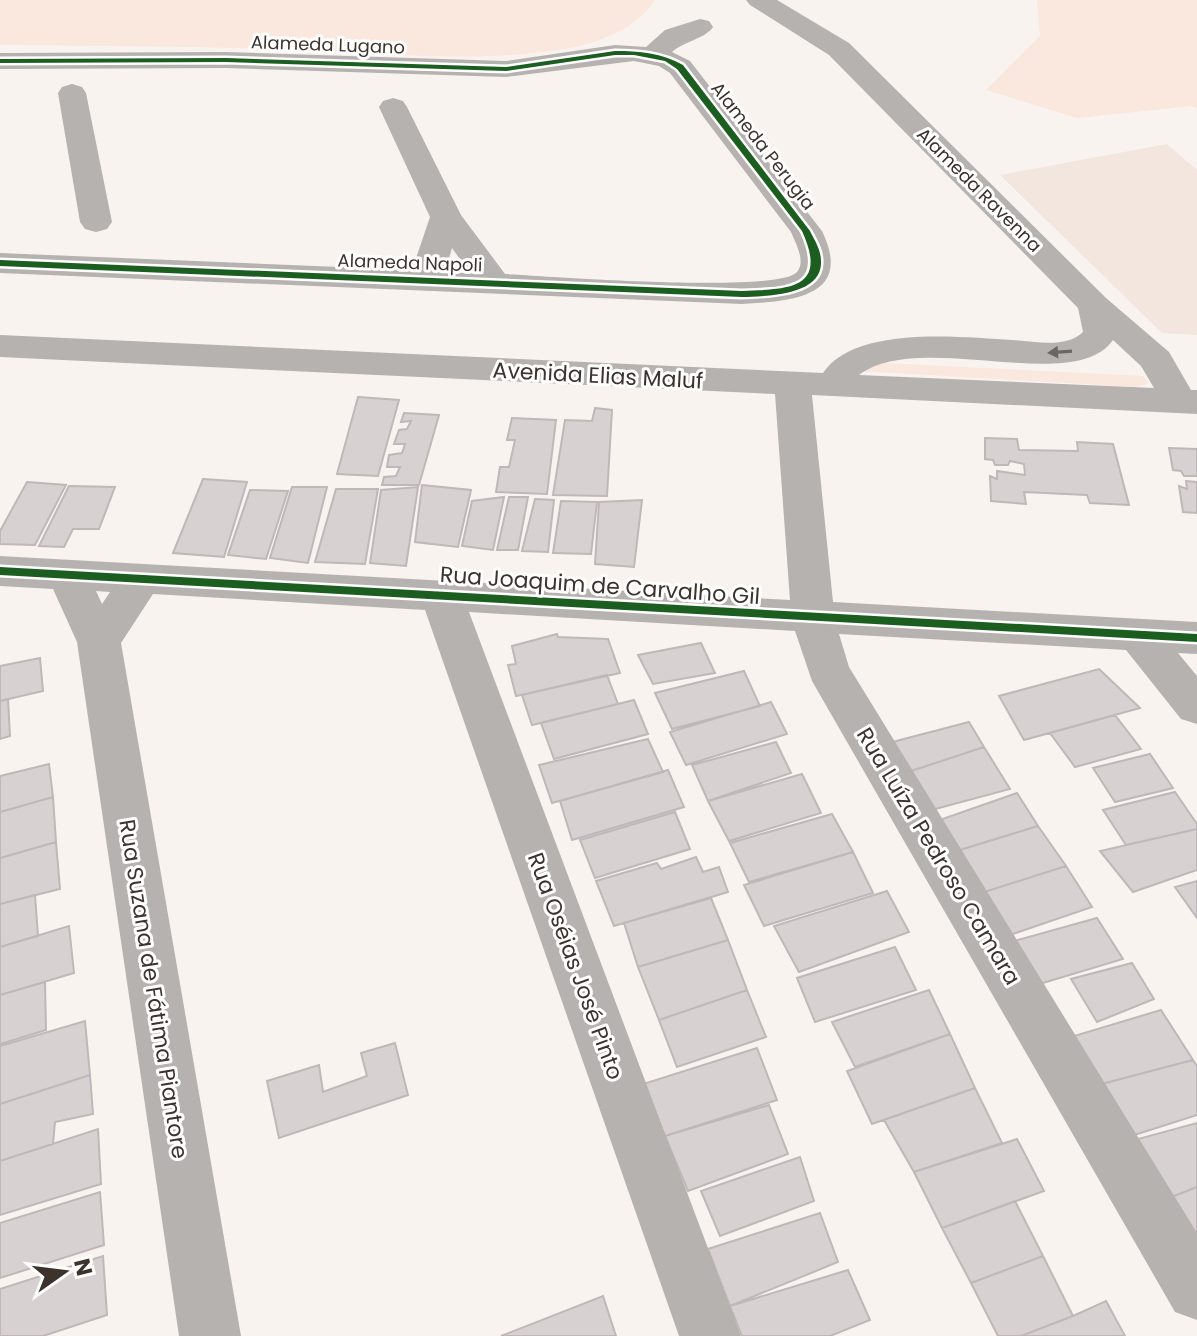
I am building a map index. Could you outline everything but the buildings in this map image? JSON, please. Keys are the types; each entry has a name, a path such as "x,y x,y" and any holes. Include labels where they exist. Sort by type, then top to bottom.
{"street":[{"name":"Alameda Ravenna","path":"759,0 839,49 1094,305 1156,360 1188,402"},
{"path":"653,55 674,36 700,27"},
{"name":"Alameda Lugano","path":"0,61 226,60 506,69 615,53 653,55"},
{"name":"Alameda Perugia","path":"653,55 680,67 806,231 817,249 820,264 815,276"},
{"path":"72,93 101,60"},
{"path":"54,61 72,93 96,222 123,268"},
{"path":"362,65 393,107 446,217 496,285"},
{"path":"393,107 412,67"},
{"path":"425,282 446,217"},
{"path":"52,265 96,222"},
{"name":"Alameda Napoli","path":"0,263 742,294 775,293 800,286 815,276"},
{"path":"833,387 842,370 853,361 903,348 1061,353 1084,349 1095,342 1101,332 1094,305"},
{"name":"Avenida Elias Maluf","path":"0,346 1188,402"},
{"name":"Rua Luíza Pedroso Camara","path":"793,385 813,618 828,669 1197,1290"},
{"name":"Rua Joaquim de Carvalho Gil","path":"0,571 1197,638"},
{"name":"Rua Suzana de Fátima Piantore","path":"68,575 99,642 210,1336"},
{"path":"99,642 142,578"},
{"name":"Rua Oséias José Pinto","path":"441,595 710,1336"},
{"path":"1138,635 1197,707"}],"shaded area":[{"path":"0,0 655,0 633,23 590,43 543,52 452,57 224,48 0,45"},
{"path":"1037,0 1197,0 1197,109 1192,106 1077,118 986,90 1040,36"},
{"path":"1167,144 1197,170 1197,335 1162,333 1000,175"},
{"path":"882,363 1143,376 1148,384 1135,387 860,371"}],"cycle path":[{"path":"0,61 226,60 506,69 615,53 667,59 680,67 806,231 815,250 817,265 813,276 804,284 776,291 742,294 0,263"},
{"path":"0,571 1197,638"}]}
